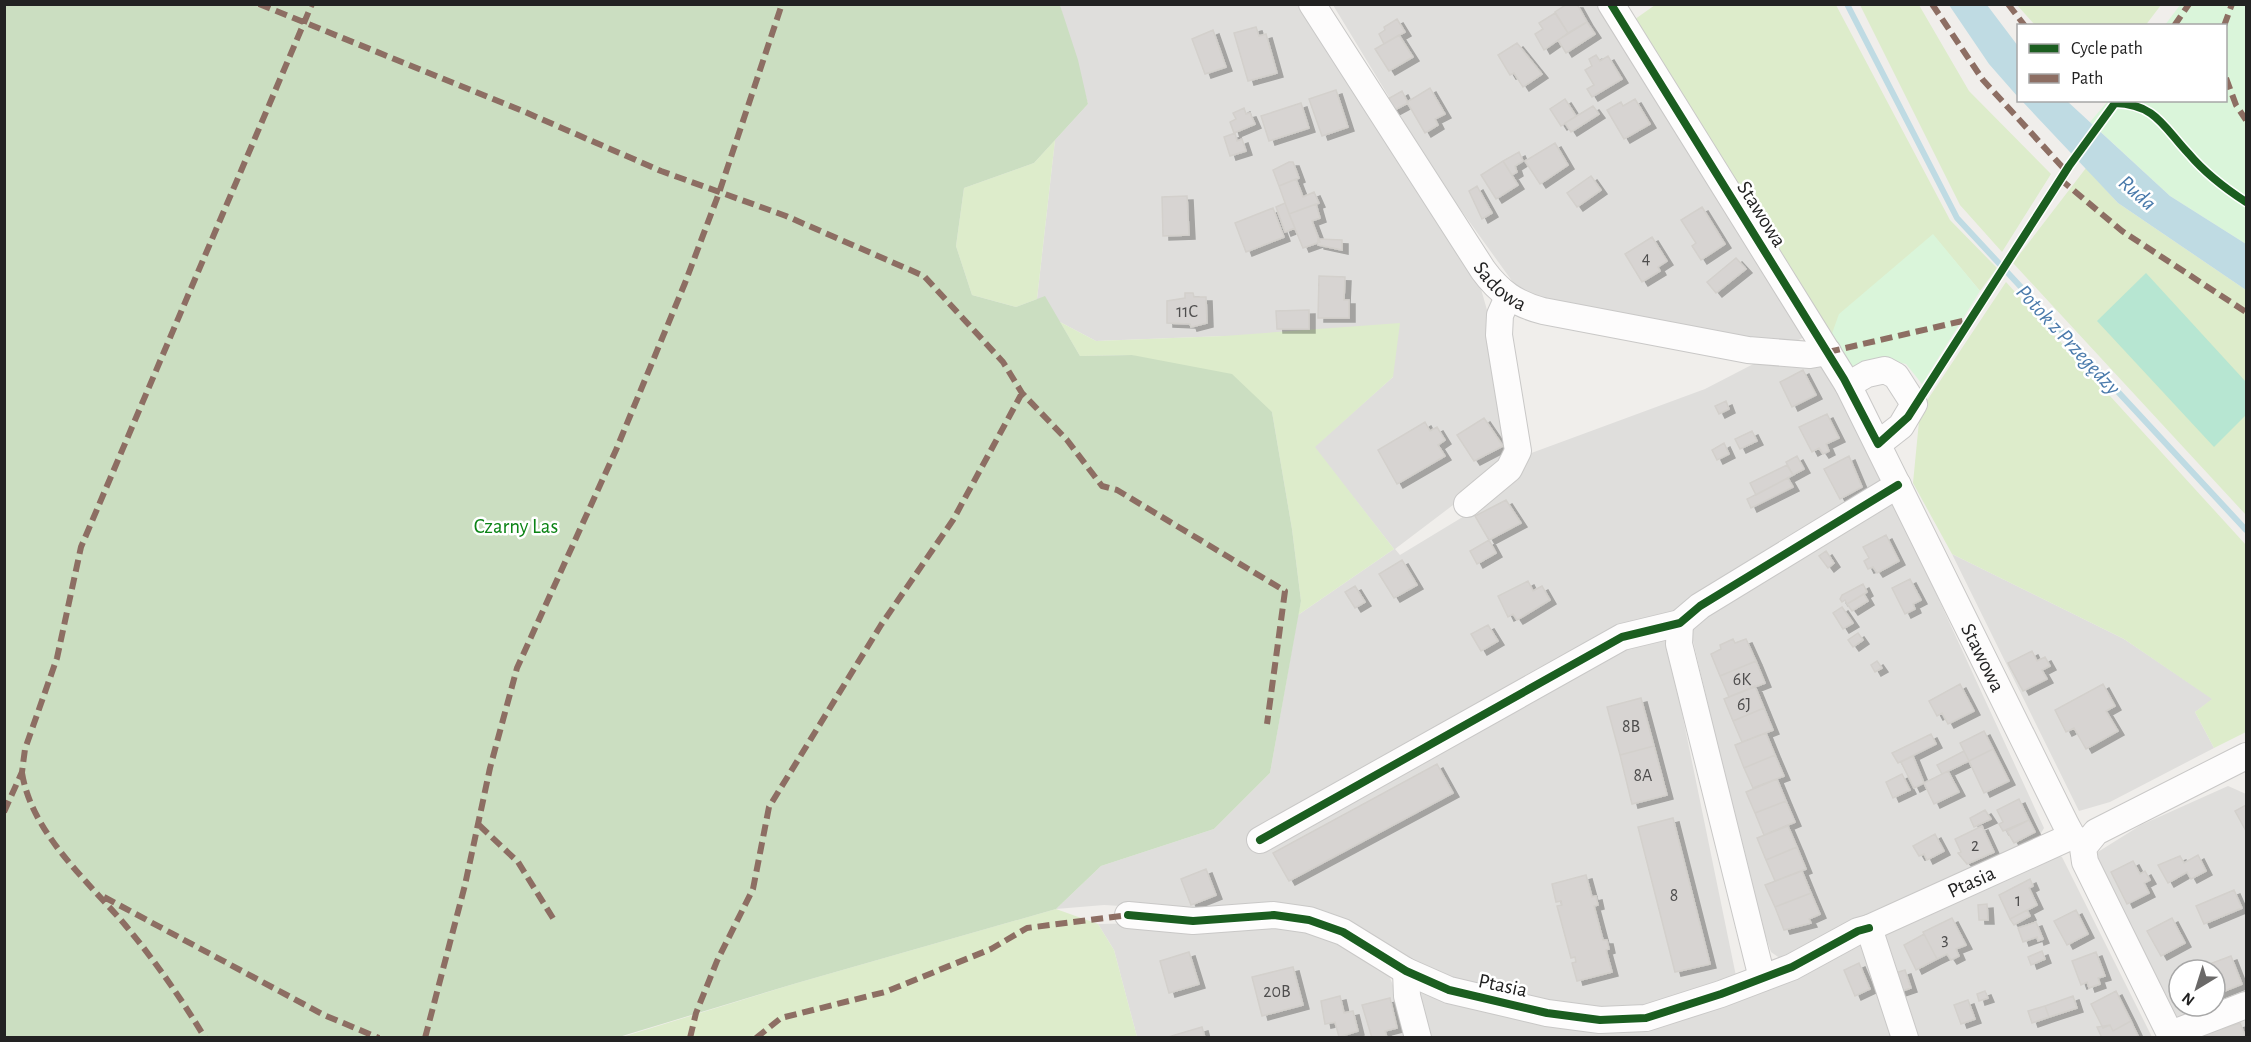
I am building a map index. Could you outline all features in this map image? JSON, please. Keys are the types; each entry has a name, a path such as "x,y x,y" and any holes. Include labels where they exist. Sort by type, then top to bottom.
{"street":[{"name":"Sadowa","path":"1312,4 1483,270 1508,297 1518,303 1543,311 1748,350 1810,355 1828,352"},
{"name":"Stawowa","path":"1611,4 1848,385 2079,840 2085,862 2171,1023"},
{"path":"1467,504 1509,469 1518,451 1499,335 1500,315 1508,297"},
{"path":"1848,385 1867,374 1884,370 1896,376 1914,404 1901,426 1878,444"},
{"path":"1260,840 1622,638 1680,623 1700,606 1898,485"},
{"path":"1680,623 1679,644 1762,978"},
{"name":"Ptasia","path":"1128,915 1193,921 1274,915 1309,920 1358,940 1406,971 1466,995 1547,1013 1600,1020 1646,1017 1721,994 1792,968 1858,931 2079,840 2247,756"},
{"path":"1869,928 1905,1038"},
{"path":"1406,971 1407,996 1418,1038"},
{"path":"2227,996 2247,989"},
{"path":"2171,1023 2247,1005"}],"path":[{"path":"1914,404 2069,166 2107,115"}],"shaded area":[{"path":"1060,5 1308,5 1477,275 1489,317 1512,454 1498,471 1395,549 1400,555 1466,515 1526,455 1705,389 1765,358 1825,366 1884,487 1628,644 1668,634 1668,645 1736,976 1664,1006 1575,1009 1435,977 1284,904 1173,909 1104,905 1056,909 1101,866 1214,829 1270,773 1298,615 1394,549 1314,447 1393,377 1224,336 1096,341 1060,322 1037,299 1055,140 1088,104"},
{"path":"1333,5 1598,5 1804,337 1792,344 1525,299 1440,181"},
{"path":"1890,499 1904,524 2044,828 2037,840 1781,959 1771,952 1756,909 1690,628 1699,615"},
{"path":"1952,554 2124,639 2213,699 2195,712 2214,748 2110,802 2079,811"},
{"path":"2228,786 2246,794 2246,1037 2181,1037 2172,1018 2227,1018 2227,958 2167,958 2167,1008 2093,855 2141,825"},
{"path":"2054,853 2062,857 2152,1037 1911,1037 1880,935"},
{"path":"1269,921 1322,931 1386,968 1399,1000 1407,1037 1137,1037 1114,950 1098,924"},
{"path":"1865,936 1896,1037 1427,1037 1417,986 1586,1029"}],"green space":[{"name":"Czarny Las","path":"5,4 1060,5 1078,60 1088,104 1034,163 964,188 956,246 972,295 1016,307 1045,296 1080,356 1132,355 1232,374 1272,412 1292,529 1301,601 1270,773 1214,829 1101,866 1056,909 619,1037 5,1037"},
{"path":"1655,5 1836,5 1950,220 1997,268 1980,291 1933,235 1830,339 1631,22"},
{"path":"1860,5 1919,5 1969,91 2051,174 2002,252 1960,205"},
{"path":"2017,5 2161,5 2147,24 2034,24"},
{"path":"2180,5 2246,5 2246,244 2170,196 2090,122 2107,102 2227,102 2227,24 2166,24"},
{"path":"1055,140 1037,299 1016,307 972,295 956,246 964,188 1034,163"},
{"path":"2086,168 2118,203 2246,290 2246,515 2013,263"},
{"path":"1933,234 1980,291 1922,384 1906,364 1893,361 1847,368 1830,339 1839,314"},
{"path":"2146,273 2246,382 2246,415 2214,447 2097,321"},
{"path":"2006,282 2246,545 2246,732 2214,748 2195,712 2212,699 2124,639 1952,554 1913,483 1920,411"},
{"path":"1060,322 1096,341 1224,336 1400,323 1393,377 1315,447 1394,549 1298,615 1301,601 1292,529 1272,412 1132,355 1080,356"},
{"path":"1056,909 1098,924 1114,950 1137,1037 619,1038 797,983"}],"water":[{"path":"1949,5 1987,5 2017,45 2017,96 1989,64"},
{"name":"Ruda","path":"2023,102 2068,102 2170,196 2246,244 2246,290 2118,203"}],"building":[{"path":"1567,4 1577,4 1587,22 1568,33 1555,12"},
{"path":"1555,13 1568,33 1544,50 1535,34 1543,29 1539,23"},
{"path":"1397,19 1405,32 1384,44 1379,34 1385,30 1384,27"},
{"path":"1587,22 1595,34 1566,53 1558,40"},
{"path":"1256,27 1259,36 1266,34 1277,73 1248,81 1234,33"},
{"path":"1213,30 1226,67 1205,74 1192,39"},
{"path":"1399,35 1413,57 1389,71 1375,49"},
{"path":"1517,43 1542,74 1523,87 1514,73 1510,75 1498,55"},
{"path":"1596,55 1600,61 1608,56 1622,79 1592,97 1587,89 1594,85 1585,70 1592,66 1589,59"},
{"path":"1430,88 1445,114 1435,119 1438,125 1425,133 1407,102"},
{"path":"1336,90 1348,127 1322,136 1309,99"},
{"path":"1402,91 1408,103 1393,111 1386,100"},
{"path":"1565,99 1576,116 1561,126 1550,109"},
{"path":"1635,99 1650,124 1624,139 1607,110 1621,102 1623,106"},
{"path":"1301,103 1309,128 1269,141 1261,116"},
{"path":"1593,106 1599,114 1571,132 1565,123"},
{"path":"1244,108 1246,114 1250,113 1255,124 1234,133 1230,122 1236,119 1233,113"},
{"path":"1235,133 1237,141 1242,139 1246,151 1230,156 1224,137"},
{"path":"1555,143 1568,165 1540,184 1525,161"},
{"path":"1519,152 1523,161 1515,166 1517,172 1512,175 1503,161"},
{"path":"1503,161 1518,185 1496,199 1481,175"},
{"path":"1293,162 1299,178 1279,186 1273,170"},
{"path":"1591,176 1601,190 1577,207 1567,193"},
{"path":"1296,179 1303,197 1314,192 1319,203 1289,214 1279,186"},
{"path":"1477,186 1492,213 1482,219 1469,191"},
{"path":"1187,196 1189,235 1163,236 1162,197"},
{"path":"1285,203 1295,228 1285,232 1276,207"},
{"path":"1316,204 1320,218 1312,221 1320,242 1303,248 1289,214"},
{"path":"1702,207 1725,244 1701,260 1692,246 1696,243 1681,220"},
{"path":"1273,208 1284,237 1246,252 1235,223"},
{"path":"1652,237 1667,261 1658,267 1660,271 1642,282 1625,254"},
{"path":"1318,239 1342,240 1342,250 1318,245"},
{"path":"1736,258 1746,269 1716,293 1707,282"},
{"path":"1319,276 1345,277 1344,300 1349,300 1349,318 1318,318"},
{"path":"1185,293 1193,293 1194,297 1206,297 1207,323 1191,327 1190,324 1167,323 1167,301 1185,298"},
{"path":"1309,310 1309,329 1277,329 1276,311"},
{"path":"1803,370 1816,395 1792,407 1780,382"},
{"path":"1726,401 1729,409 1719,414 1715,406"},
{"path":"1827,414 1839,438 1826,444 1829,451 1823,454 1819,448 1812,452 1799,427"},
{"path":"1484,418 1503,446 1474,461 1457,435"},
{"path":"1425,422 1430,431 1437,427 1445,440 1438,445 1445,456 1397,484 1378,450"},
{"path":"1752,431 1757,441 1740,449 1735,439"},
{"path":"1724,443 1729,454 1717,460 1712,450"},
{"path":"1797,456 1804,469 1793,475 1786,462"},
{"path":"1849,456 1862,487 1840,499 1824,469"},
{"path":"1787,465 1793,475 1756,495 1750,483"},
{"path":"1788,478 1793,487 1751,508 1747,499"},
{"path":"1506,500 1521,523 1489,540 1475,516"},
{"path":"1886,535 1899,561 1877,573 1873,567 1868,569 1864,561 1869,558 1863,547"},
{"path":"1489,540 1496,553 1477,564 1470,551"},
{"path":"1826,551 1834,563 1828,568 1819,556"},
{"path":"1402,560 1417,585 1394,598 1379,574"},
{"path":"1910,579 1921,600 1913,604 1915,609 1905,614 1892,588"},
{"path":"1528,581 1533,591 1542,586 1550,600 1517,620 1513,614 1508,617 1498,596"},
{"path":"1863,584 1867,592 1847,604 1845,600 1842,602 1840,599 1842,595"},
{"path":"1355,586 1365,602 1355,608 1345,592"},
{"path":"1864,594 1868,601 1852,611 1847,604"},
{"path":"1842,607 1853,623 1843,629 1833,613"},
{"path":"1488,625 1498,641 1481,651 1471,634"},
{"path":"1858,633 1863,640 1853,647 1848,640"},
{"path":"1733,639 1735,643 1746,639 1756,661 1720,676 1711,654 1721,649 1720,645"},
{"path":"2032,651 2037,661 2045,657 2050,666 2042,670 2047,679 2023,691 2008,663"},
{"path":"1756,661 1765,683 1729,697 1720,676"},
{"path":"1877,661 1882,668 1875,672 1871,665"},
{"path":"1960,684 1974,711 1948,724 1942,713 1937,716 1929,701"},
{"path":"2103,684 2115,706 2106,711 2118,731 2086,749 2074,728 2066,732 2055,710"},
{"path":"1755,686 1764,708 1733,721 1724,699"},
{"path":"1641,698 1654,746 1620,755 1607,707"},
{"path":"1764,708 1773,730 1742,742 1733,721"},
{"path":"1984,731 1993,749 1969,761 1960,743"},
{"path":"1766,733 1775,755 1744,768 1735,745"},
{"path":"1931,734 1936,744 1898,763 1892,753"},
{"path":"1654,746 1667,795 1632,804 1620,755"},
{"path":"1993,749 2009,781 1984,793 1969,761"},
{"path":"1964,751 1969,761 1942,774 1937,765"},
{"path":"1775,755 1784,776 1753,788 1744,768"},
{"path":"1913,756 1924,783 1914,788 1901,762"},
{"path":"1437,764 1453,793 1289,881 1273,853"},
{"path":"1948,771 1959,792 1934,804 1924,783"},
{"path":"1902,774 1910,790 1893,798 1886,782"},
{"path":"1777,779 1786,801 1755,813 1746,792"},
{"path":"2019,799 2029,820 2003,831 1999,824 2003,822 1997,810"},
{"path":"1786,801 1795,822 1764,835 1755,813"},
{"path":"2246,805 2246,831 2235,811"},
{"path":"1985,810 1991,819 1974,827 1970,818"},
{"path":"1673,818 1710,964 1675,972 1638,827"},
{"path":"2029,820 2035,832 2014,843 2007,831"},
{"path":"1788,826 1797,847 1766,860 1757,838"},
{"path":"1982,826 1994,852 1967,864 1958,853 1961,852 1955,839"},
{"path":"1935,834 1944,851 1927,860 1924,854 1919,856 1913,846"},
{"path":"1797,847 1806,869 1775,881 1766,860"},
{"path":"2198,855 2206,871 2191,879 2187,872 2168,883 2158,865 2180,856 2184,863"},
{"path":"2133,861 2140,874 2145,871 2150,880 2144,883 2149,893 2127,904 2111,872"},
{"path":"1206,869 1216,895 1191,905 1181,879"},
{"path":"1802,871 1811,893 1775,907 1765,885"},
{"path":"1586,875 1592,897 1596,896 1598,905 1594,906 1603,940 1607,940 1609,949 1606,950 1612,972 1577,981 1572,963 1576,962 1575,957 1571,958 1557,906 1562,905 1561,901 1556,902 1552,884"},
{"path":"2030,879 2033,886 2029,888 2037,905 2010,919 1999,895"},
{"path":"2234,890 2242,908 2204,924 2196,906"},
{"path":"1811,893 1820,914 1809,919 1811,923 1784,930 1775,907"},
{"path":"1987,904 1988,920 1979,920 1978,905"},
{"path":"2027,910 2030,916 2014,925 2010,919"},
{"path":"2076,910 2088,934 2067,945 2054,921"},
{"path":"1952,918 1966,945 1956,949 1959,956 1951,960 1947,954 1937,959 1923,932"},
{"path":"2172,918 2185,943 2161,956 2147,931"},
{"path":"2036,922 2043,939 2038,941 2037,937 2023,942 2018,928"},
{"path":"1924,934 1937,959 1916,970 1904,945"},
{"path":"2042,951 2045,959 2031,965 2028,957"},
{"path":"1189,952 1199,984 1169,993 1160,961"},
{"path":"2096,952 2105,976 2098,978 2100,984 2089,988 2087,982 2081,985 2072,961"},
{"path":"2231,956 2242,984 2227,990 2227,958"},
{"path":"1859,963 1870,989 1855,996 1844,970"},
{"path":"1293,967 1303,1005 1262,1016 1252,977"},
{"path":"1905,970 1911,988 1899,992 1892,974"},
{"path":"1985,991 1988,998 1979,1001 1977,994"},
{"path":"2116,991 2131,1021 2113,1031 2110,1025 2103,1028 2091,1004"},
{"path":"1340,996 1344,1013 1353,1011 1358,1031 1339,1037 1335,1022 1325,1024 1321,1001"},
{"path":"2073,996 2077,1008 2049,1017 2045,1006"},
{"path":"1390,998 1397,1028 1385,1031 1387,1038 1372,1038 1362,1005"},
{"path":"1968,1000 1975,1019 1961,1024 1954,1005"},
{"path":"2045,1006 2049,1017 2032,1023 2028,1011"},
{"path":"2131,1021 2139,1038 2102,1038 2097,1027 2110,1025 2113,1031"},
{"path":"2240,1023 2246,1038 2203,1038 2202,1035"},
{"path":"1202,1027 1205,1038 1165,1038"}],"waterway":[{"name":"Potok z Przegędzy","path":"1847,4 1957,218 2246,530"}],"marked path":[{"path":"259,4 525,112 661,171 786,216 924,276 1003,362 1022,393 1067,440 1102,486 1117,490 1285,591 1267,724"},
{"path":"4,812 22,772 25,749 57,658 81,547 312,4"},
{"path":"425,1038 465,885 490,768 517,668 616,450 685,283 719,193 782,4"},
{"path":"1932,4 1983,80 2066,171"},
{"path":"2008,4 2023,24"},
{"path":"2175,24 2189,4"},
{"path":"2225,24 2232,4"},
{"path":"2227,81 2236,105 2246,120"},
{"path":"2060,179 2122,231 2246,312"},
{"path":"1828,352 1971,319"},
{"path":"690,1038 696,1013 717,961 753,889 769,807 881,625 953,520 1022,393"},
{"path":"22,773 28,795 49,836 147,953 205,1038"},
{"path":"479,825 518,862 556,923"},
{"path":"104,897 324,1015 379,1038"},
{"path":"756,1038 781,1018 885,992 991,949 1027,928 1128,915"}],"cycle path":[{"path":"1611,4 1844,379 1878,444 1908,417 2069,166 2115,103 2140,108 2158,119 2202,168 2246,202"},
{"path":"1260,840 1622,637 1680,623 1700,606 1898,485"},
{"path":"1128,915 1193,921 1274,915 1309,920 1343,932 1406,971 1449,990 1547,1013 1600,1020 1646,1018 1721,994 1792,967 1858,931 1869,928"}]}
